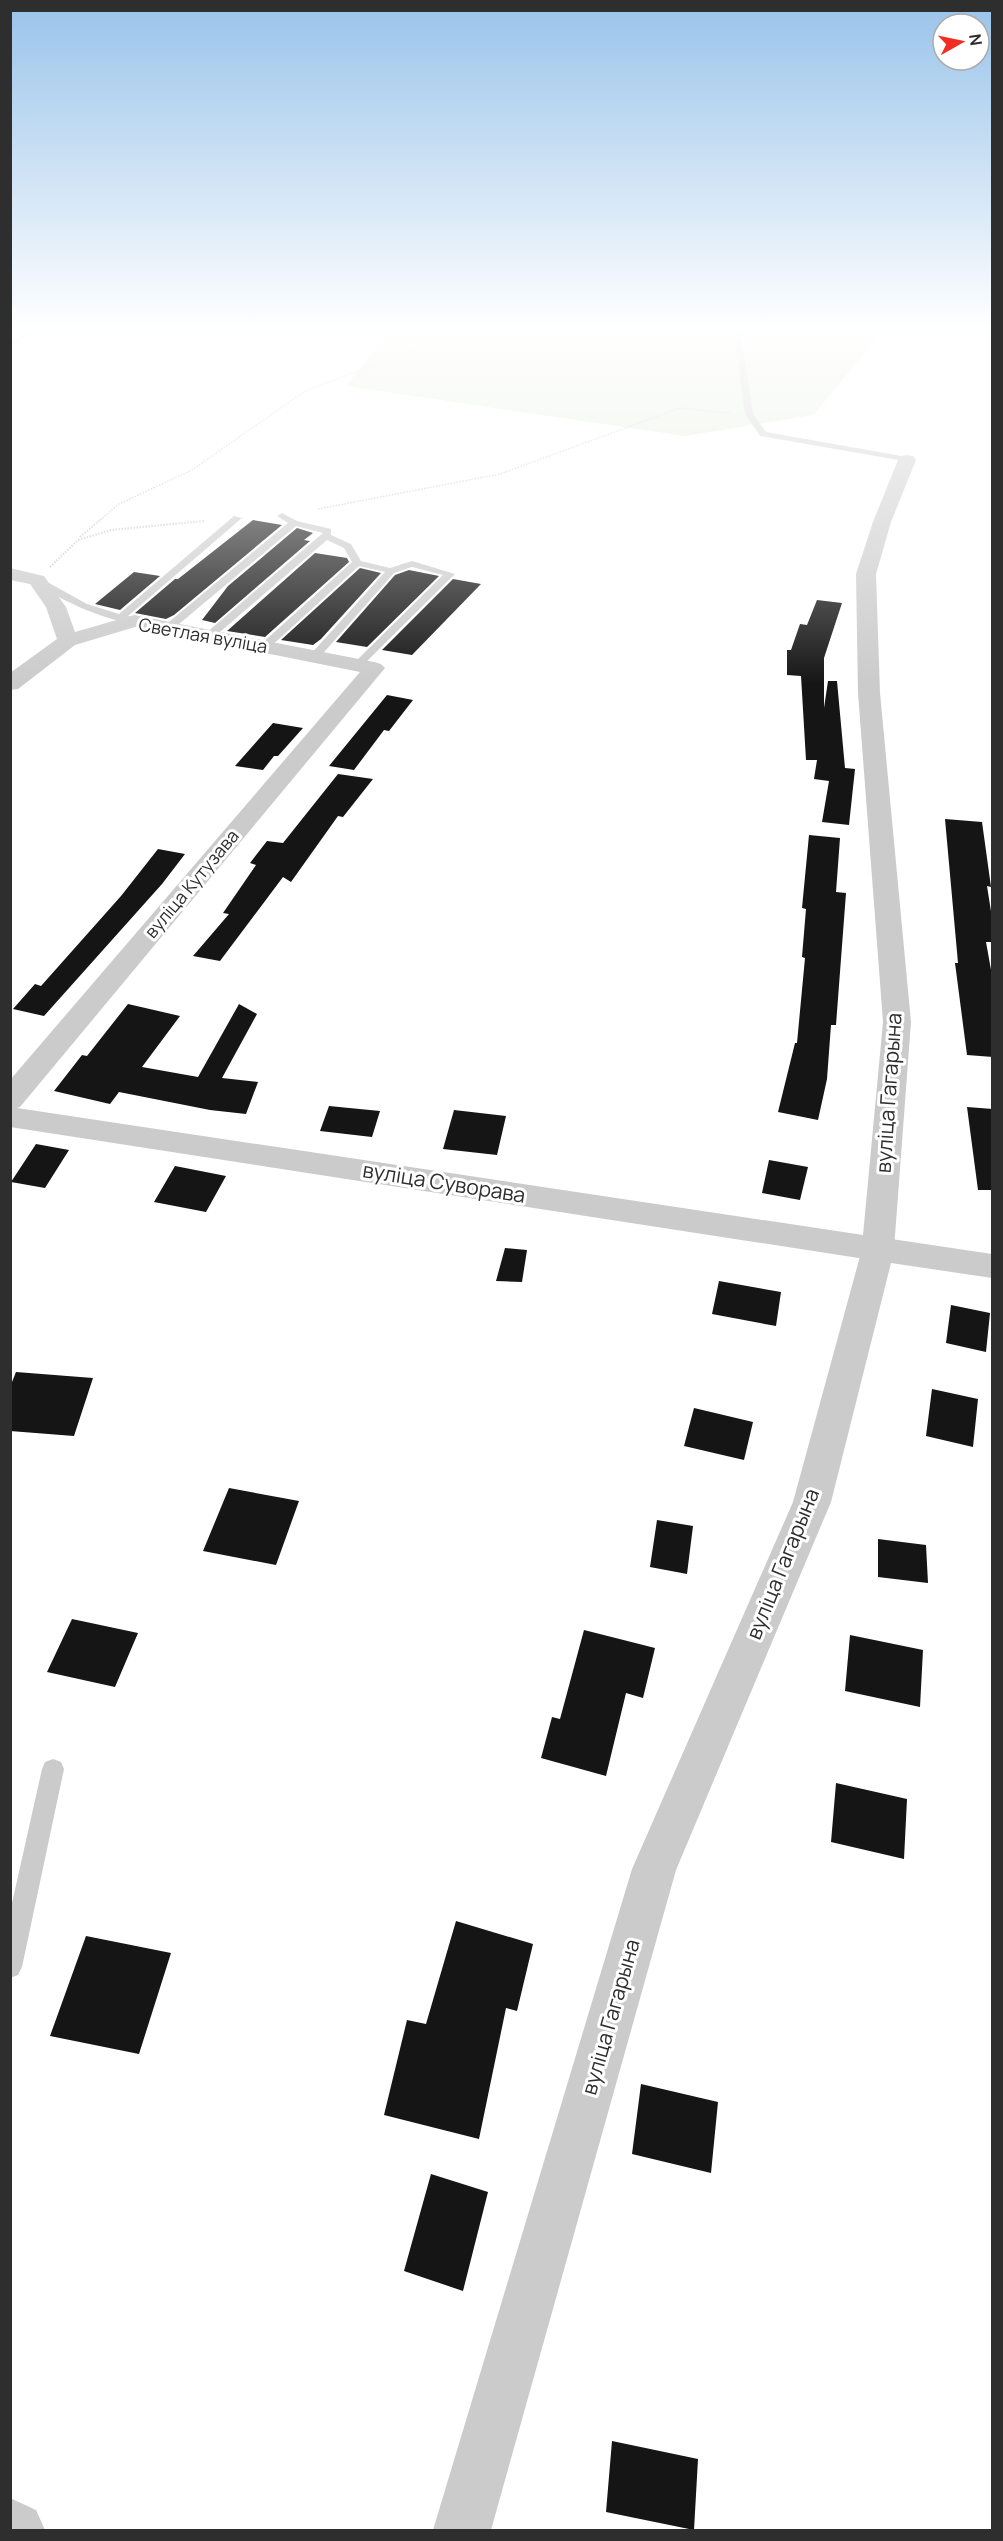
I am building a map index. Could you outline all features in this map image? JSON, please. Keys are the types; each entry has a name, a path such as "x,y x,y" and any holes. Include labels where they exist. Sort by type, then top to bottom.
{"street":[{"name":"вуліца Гагарына","path":"462,2530 654,1869 812,1502 878,1249 897,1022 869,693 866,574 882,522 907,460"},
{"path":"10,574 37,580 56,607 68,641"},
{"name":"Светлая вуліца","path":"10,684 68,641 127,620 365,667"},
{"name":"вуліца Кутузава","path":"10,1100 365,667"},
{"name":"вуліца Суворава","path":"10,1117 993,1266"},
{"path":"10,2526 16,2530"}],"lane":[{"path":"833,447 907,460"},
{"path":"209,636 326,536 328,531 294,523 282,516"},
{"path":"37,580 83,606 127,620 237,518"},
{"path":"168,628 294,523"},
{"path":"326,536 348,546 357,562 391,571"},
{"path":"264,647 357,562"},
{"path":"314,657 391,571 412,564 450,574 365,667"},
{"path":"10,1967 53,1769"}],"path":[{"path":"37,580 119,504 192,470 226,447"},
{"path":"282,516 500,474 575,447"},
{"path":"78,540 111,530 237,518"}],"building":[{"path":"253,520 282,525 174,615 166,619 135,613 175,579 178,579"},
{"path":"297,528 313,533 304,540 310,541 215,623 202,620 228,586"},
{"path":"315,553 347,558 349,562 265,637 227,631"},
{"path":"360,568 381,573 321,639 313,645 281,640"},
{"path":"409,570 439,576 367,647 336,642 395,575"},
{"path":"134,572 160,576 120,610 95,604"},
{"path":"453,579 481,584 412,655 382,650"},
{"path":"817,600 842,603 824,658 824,708 828,681 837,681 845,768 855,769 849,825 822,822 829,781 814,779 817,760 806,760 801,676 787,675 787,650 791,650 800,624 807,625"},
{"path":"387,695 413,700 389,731 384,730 354,770 329,766"},
{"path":"273,723 303,728 263,770 235,766"},
{"path":"338,774 373,779 343,817 338,816 291,882 283,877 220,961 193,956 229,914 223,913 256,865 250,863 267,841 283,843"},
{"path":"945,819 982,822 991,887 987,886 993,924 993,942 986,942 993,981 993,1057 967,1055 955,963 958,963"},
{"path":"809,835 840,838 836,892 846,893 836,1025 831,1025 827,1079 818,1120 778,1112 795,1043 797,1043 805,958 802,957 806,909 802,908"},
{"path":"158,849 185,854 162,884 44,1016 13,1009 35,984 41,986 121,896"},
{"path":"128,1004 180,1016 142,1067 198,1077 239,1004 257,1014 222,1078 258,1082 246,1114 210,1110 119,1092 110,1104 54,1091 82,1055 87,1056"},
{"path":"329,1106 380,1111 372,1137 320,1131"},
{"path":"967,1107 993,1109 993,1190 978,1190"},
{"path":"454,1110 506,1116 497,1155 443,1149"},
{"path":"36,1144 69,1150 45,1188 11,1182"},
{"path":"769,1160 808,1167 800,1200 762,1193"},
{"path":"175,1166 226,1176 206,1212 154,1202"},
{"path":"505,1248 527,1250 522,1282 496,1281"},
{"path":"719,1281 781,1292 776,1326 712,1314"},
{"path":"951,1305 990,1313 986,1352 946,1343"},
{"path":"16,1372 93,1378 74,1436 10,1431 10,1387"},
{"path":"932,1389 978,1399 973,1447 926,1436"},
{"path":"694,1408 753,1422 744,1460 684,1446"},
{"path":"229,1488 299,1501 276,1565 203,1551"},
{"path":"657,1520 693,1526 687,1574 650,1567"},
{"path":"878,1539 926,1545 928,1583 878,1577"},
{"path":"72,1619 138,1633 115,1687 47,1672"},
{"path":"584,1630 655,1648 643,1698 626,1693 606,1776 541,1758 552,1717 560,1719"},
{"path":"850,1635 923,1650 920,1707 845,1691"},
{"path":"836,1783 907,1799 904,1859 831,1842"},
{"path":"456,1921 533,1944 517,2011 506,2008 479,2139 384,2115 407,2020 426,2024"},
{"path":"86,1936 171,1953 139,2054 50,2036"},
{"path":"641,2084 718,2102 711,2173 632,2154"},
{"path":"431,2174 488,2192 463,2291 404,2271"},
{"path":"612,2441 698,2459 694,2530 606,2512"}]}
